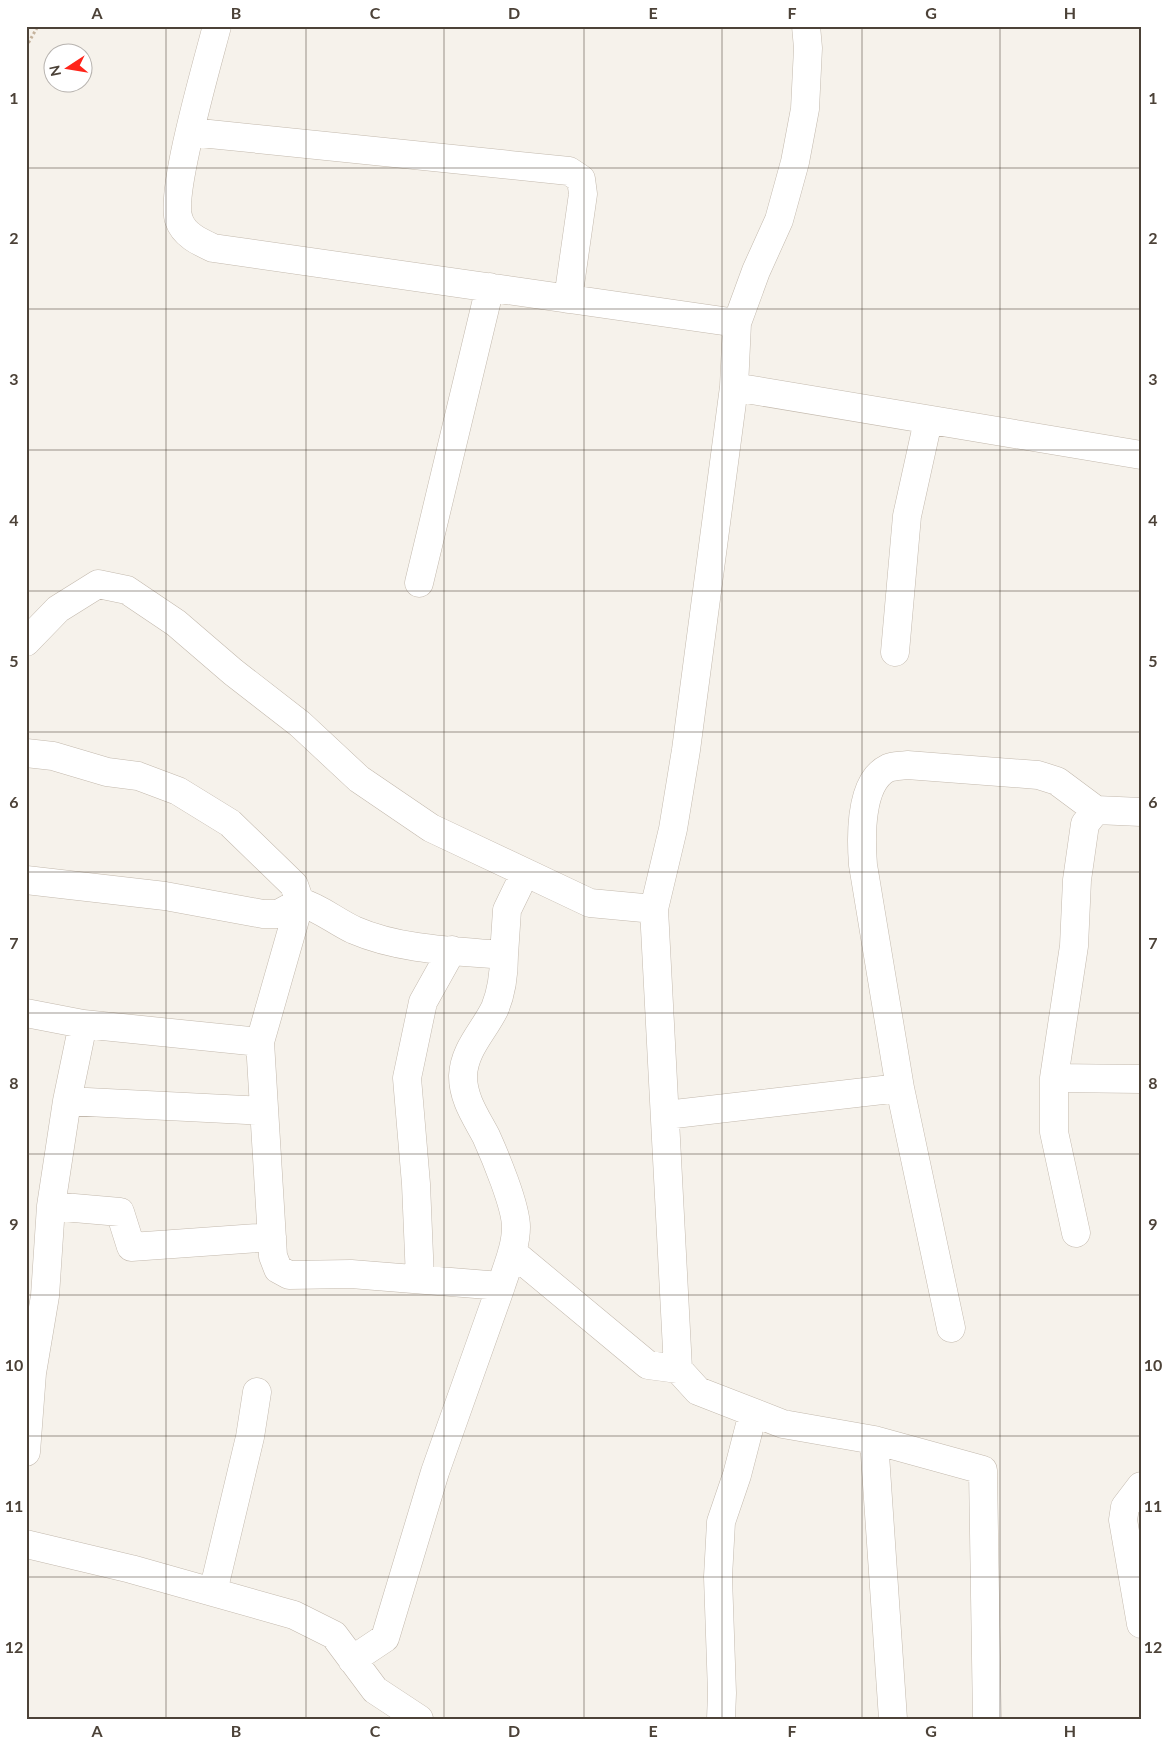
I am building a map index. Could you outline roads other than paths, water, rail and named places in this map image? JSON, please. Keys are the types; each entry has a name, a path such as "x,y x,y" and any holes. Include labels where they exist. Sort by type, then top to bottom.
{"street":[{"path":"217,26 190,132 175,206 179,222 194,239 213,248 737,323"},
{"path":"806,26 808,48 805,109 795,162 779,220 756,271 737,323 734,388 686,750 673,829 654,910 678,1369 698,1391 783,1424 874,1440 983,1470 987,1719"},
{"path":"190,132 569,171 581,179 582,194 568,299"},
{"path":"419,583 490,287"},
{"path":"734,388 1141,455"},
{"path":"895,652 907,516 928,421"},
{"path":"29,634 58,609 98,584 126,590 176,623 233,672 300,724 359,779 431,828 590,903 654,910"},
{"path":"26,754 53,756 107,772 138,776 178,792 230,823 294,884 300,902 260,1042 273,1256 278,1269 289,1276 351,1274 501,1286"},
{"path":"951,1328 900,1088 863,865 861,838 865,809 873,780 888,768 907,765 1038,775 1057,781 1096,810 1141,812"},
{"path":"1076,1233 1054,1132 1054,1078 1074,946 1077,880 1085,824 1096,810"},
{"path":"352,1660 384,1638 435,1472 512,1252 516,1226 510,1200 487,1138 466,1098 463,1078 465,1062 494,1008 504,976 507,910 525,873"},
{"path":"26,880 165,896 263,914 278,914 300,902 313,906 354,930 394,942 504,956"},
{"path":"420,1279 416,1174 406,1078 423,1002 452,950"},
{"path":"26,1013 83,1024 260,1042"},
{"path":"26,1452 32,1374 45,1296 51,1206 67,1101 83,1024"},
{"path":"1054,1078 1141,1078"},
{"path":"666,1115 900,1088"},
{"path":"67,1101 264,1111"},
{"path":"51,1206 120,1212 131,1247 272,1237"},
{"path":"512,1252 648,1365 678,1369"},
{"path":"213,1592 250,1437 257,1392"},
{"path":"721,1719 722,1693 718,1577 721,1522 737,1475 753,1413"},
{"path":"874,1440 893,1719"},
{"path":"1141,1486 1125,1507 1123,1520 1141,1624"},
{"path":"26,1544 294,1615 334,1634 375,1690 419,1719"}]}
